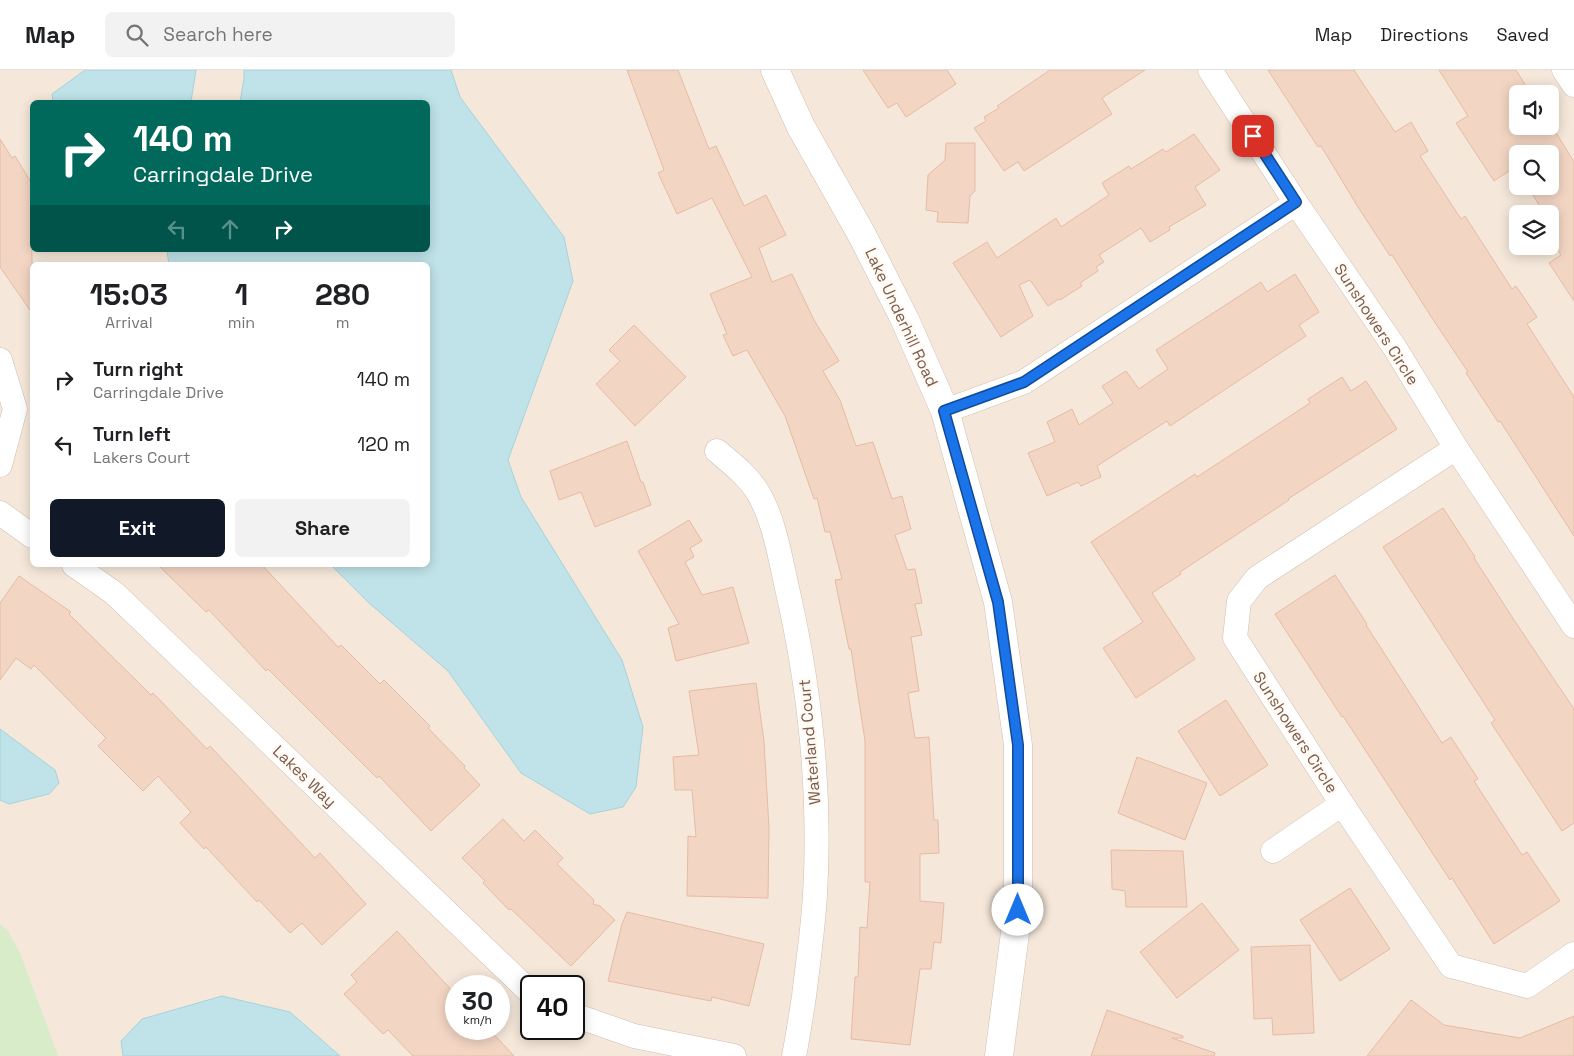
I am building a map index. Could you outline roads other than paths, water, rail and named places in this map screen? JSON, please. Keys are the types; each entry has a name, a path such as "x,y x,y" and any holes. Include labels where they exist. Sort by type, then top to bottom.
{"street":[{"name":"Lake Underhill Road","path":"775,70 801,127 862,235 898,304 921,355 944,411 998,602 1018,745 1018,910 999,1056"},
{"name":"Sunshowers Circle","path":"1210,70 1296,202 1395,348 1456,448 1574,626"},
{"path":"1564,70 1574,85"},
{"path":"944,411 1024,382 1296,202"},
{"path":"0,360 15,409 0,465"},
{"name":"Sunshowers Circle","path":"1456,448 1257,578 1240,601 1235,638 1342,804 1452,966 1527,986 1574,954"},
{"name":"Waterland Court","path":"717,451 748,479 763,500 782,565 804,678 813,766 816,863 815,896 806,976 794,1056"},
{"path":"0,513 30,535"},
{"name":"Lakes Way","path":"77,567 114,593 520,982"},
{"path":"1273,851 1342,804"},
{"path":"585,1019 634,1036 734,1056"}],"water":[{"path":"85,70 196,70 191,100 53,100 52,94"},
{"path":"244,70 451,70 460,97 564,237 573,281 508,460 521,497 622,660 643,727 636,787 623,807 590,814 521,773 448,671 369,603 333,567 430,567 430,262 169,262 167,252 430,252 430,100 240,100"},
{"path":"0,729 55,770 59,783 49,794 9,804 0,800"},
{"path":"222,996 290,1012 340,1056 123,1056 121,1041 142,1019"}]}
